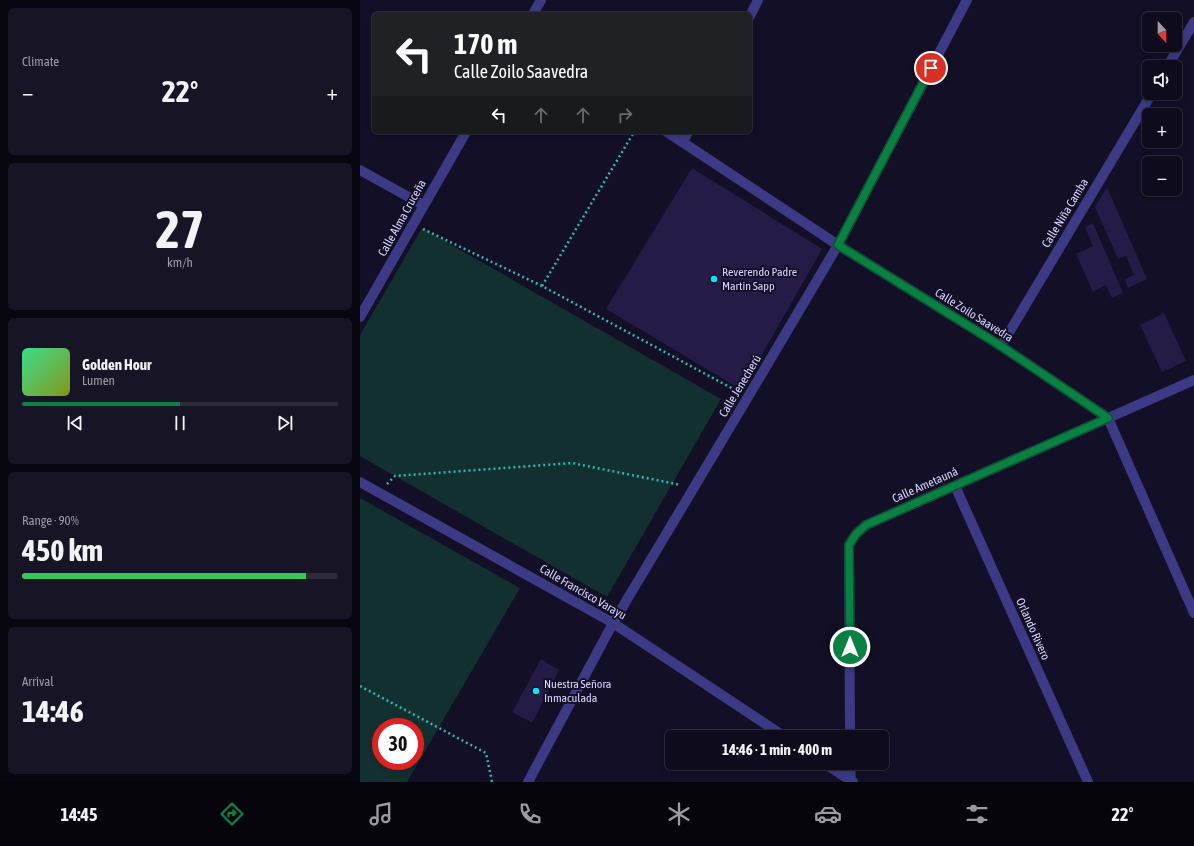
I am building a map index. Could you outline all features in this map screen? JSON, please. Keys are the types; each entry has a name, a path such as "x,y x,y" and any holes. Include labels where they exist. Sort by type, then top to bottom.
{"street":[{"path":"535,12 541,0"},
{"path":"752,12 758,0"},
{"name":"Calle Jenecherú","path":"528,782 613,623 838,245 967,0"},
{"path":"1171,60 1194,22"},
{"name":"Calle Niña Camba","path":"1001,346 1148,100"},
{"name":"Calle Alma Cruceña","path":"360,317 465,134"},
{"name":"Calle Zoilo Saavedra","path":"670,134 838,245 1001,346 1108,418"},
{"path":"683,142 687,134"},
{"path":"360,170 424,205"},
{"name":"Calle Ametauná","path":"850,730 849,545 856,534 866,525 1194,380"},
{"path":"1108,418 1194,613"},
{"name":"Calle Francisco Varayu","path":"360,482 613,623 774,730"},
{"name":"Orlando Rivero","path":"955,486 1088,782"},
{"path":"834,770 850,782"},
{"path":"850,770 850,782"}],"path":[{"path":"542,286 633,134"},
{"path":"414,224 542,286 748,398"},
{"path":"379,492 395,476 572,463 673,483 694,489"},
{"path":"360,686 486,753 492,782"}],"green space":[{"path":"422,228 721,399 607,597 360,456 360,335"},
{"path":"360,498 520,588 424,753 424,718 372,718 372,770 414,770 407,782 360,782"}],"building":[{"name":"Reverendo Padre Martin Sapp","path":"692,168 822,249 742,390 606,309"},
{"path":"1107,187 1147,279 1128,288 1125,279 1134,275 1126,256 1118,259 1095,207"},
{"path":"1093,223 1123,293 1112,298 1106,285 1093,292 1076,254 1093,246 1085,227"},
{"path":"1164,313 1186,361 1162,372 1140,325"},
{"name":"Nuestra Señora Inmaculada","path":"541,659 559,670 532,723 512,712"}],"place":[{"name":"Reverendo Padre Martin Sapp","path":"714,279"},
{"name":"Nuestra Señora Inmaculada","path":"536,691"}],"route":[{"path":"850,647 849,545 856,534 866,525 1108,418 1001,346 838,245 931,68"}]}
